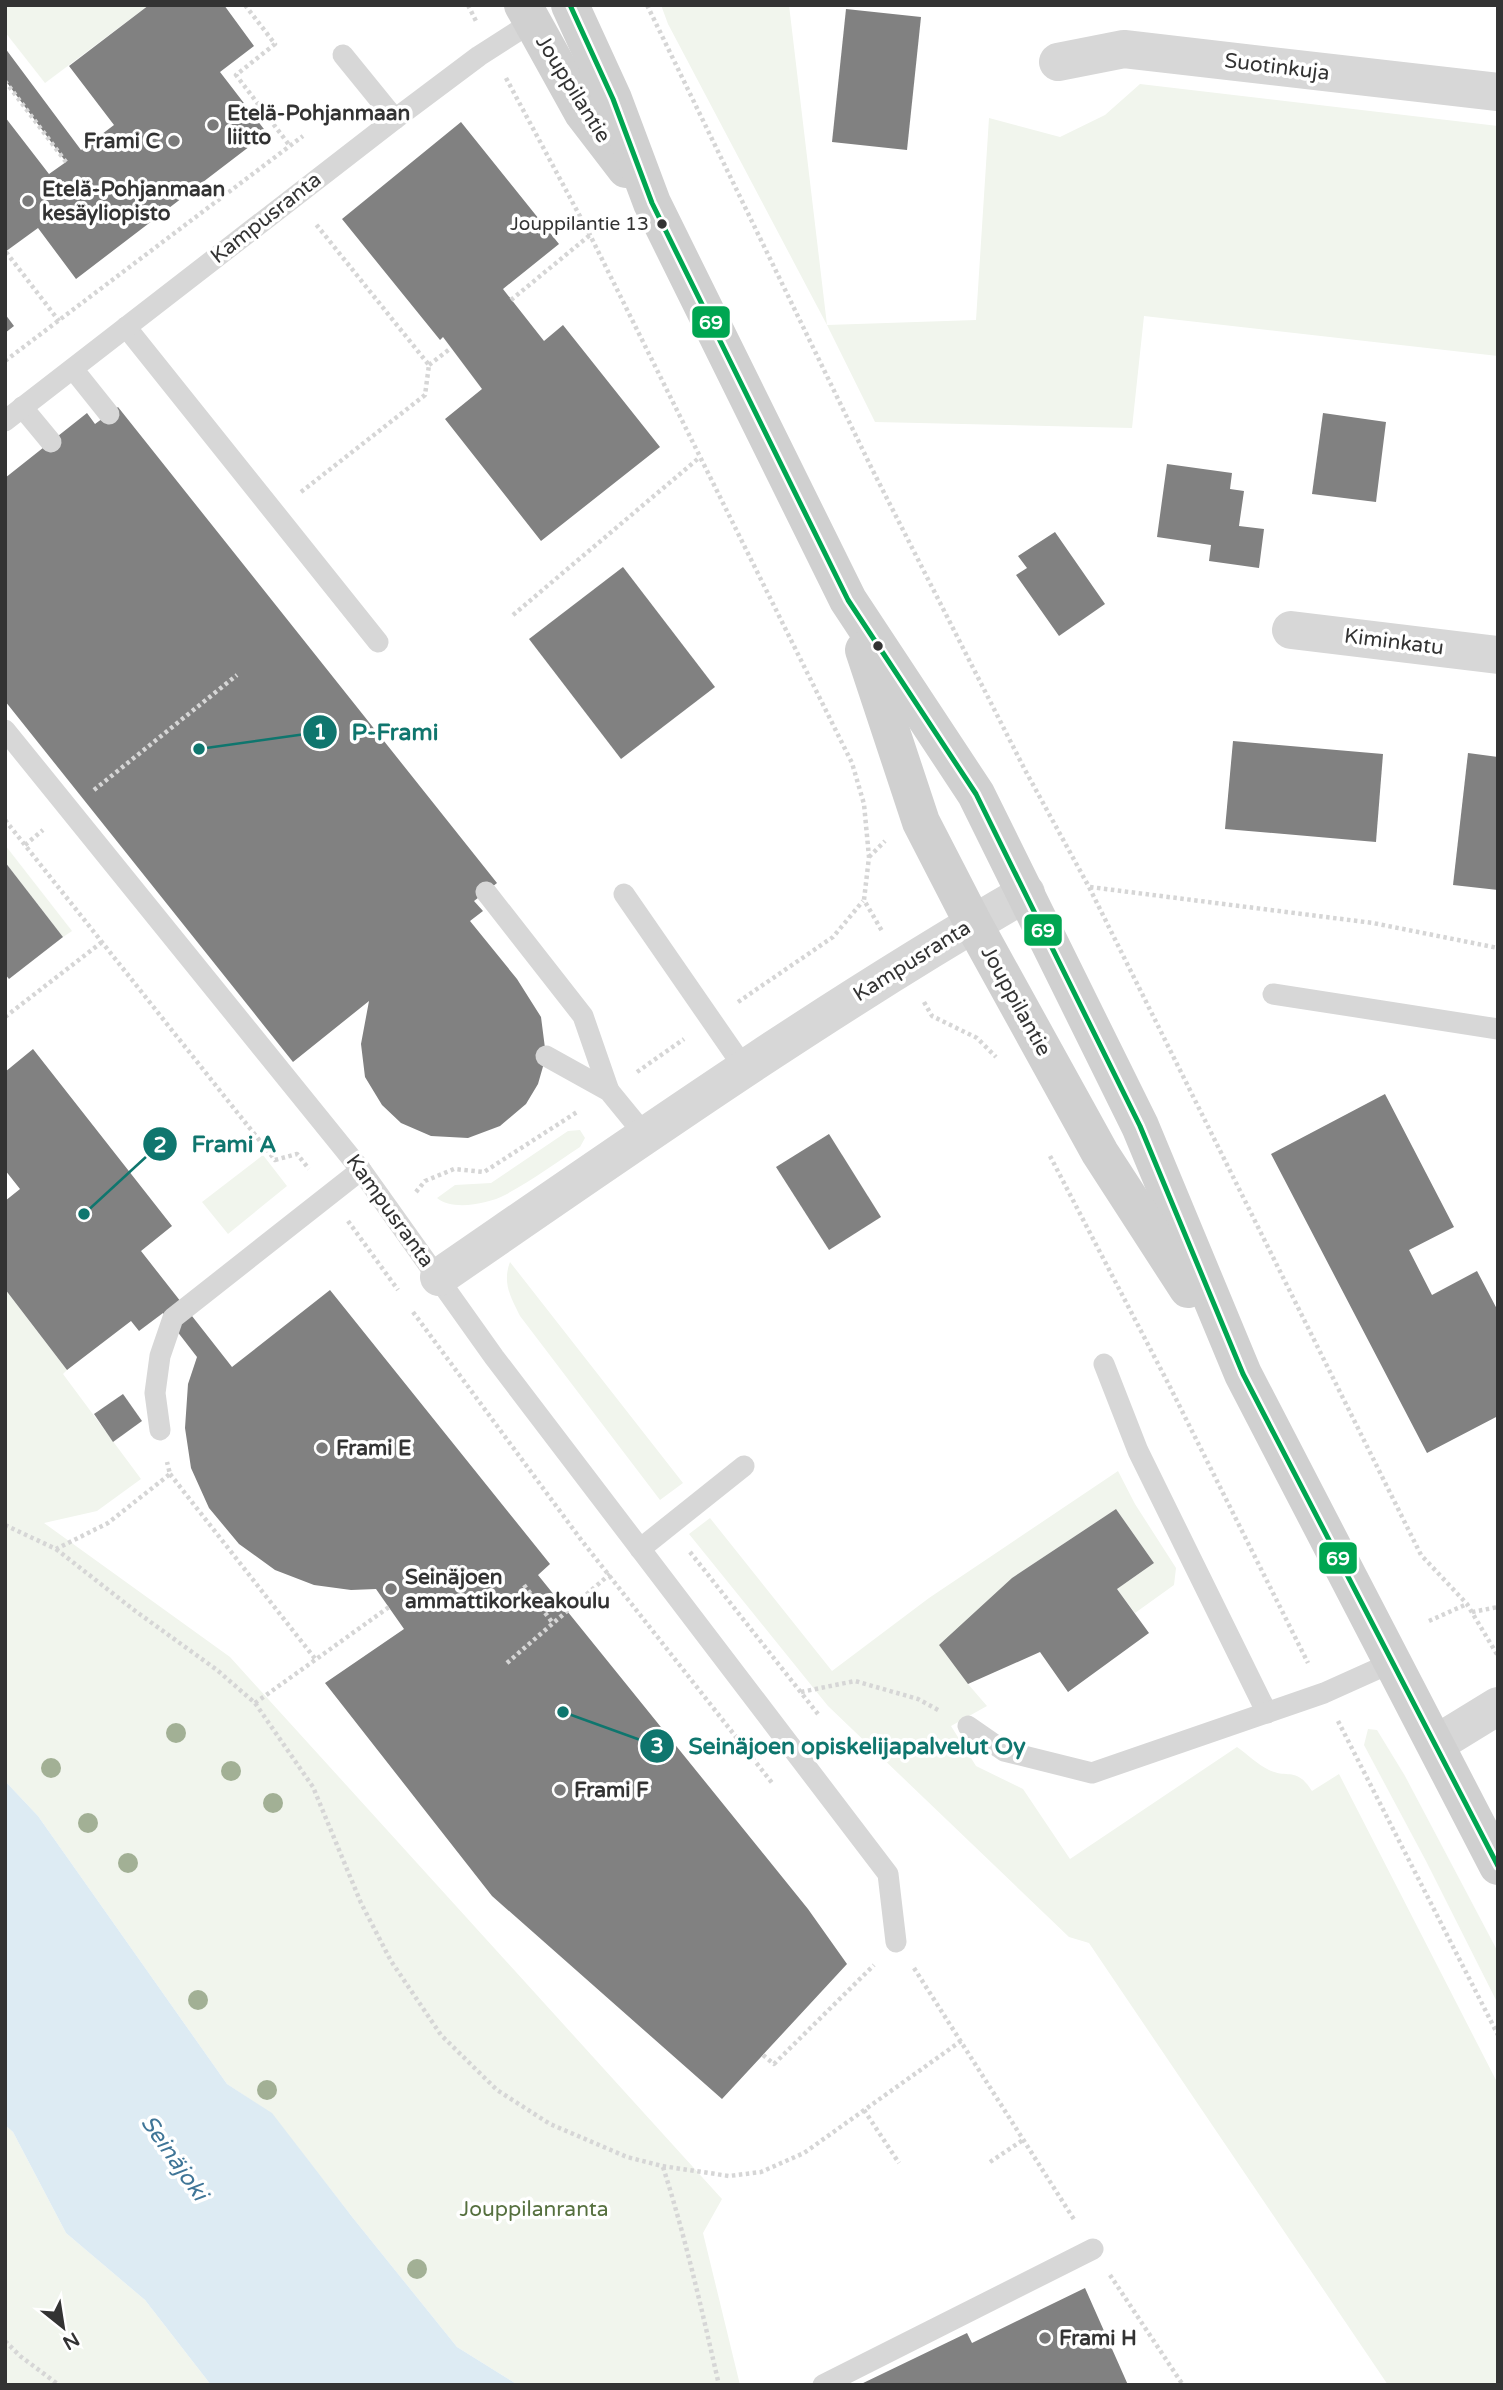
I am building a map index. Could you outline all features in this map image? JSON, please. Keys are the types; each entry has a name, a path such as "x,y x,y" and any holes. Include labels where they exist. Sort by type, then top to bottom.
{"main road":[{"name":"Jouppilantie","path":"570,5 613,99 652,203 848,600 976,794 1140,1126 1243,1374 1498,1866"},
{"name":"Jouppilantie","path":"528,14 583,113 652,203"},
{"name":"Jouppilantie","path":"848,600 921,822 973,923 1100,1153 1243,1374"}],"street":[{"name":"Suotinkuja","path":"1058,62 1124,49 1498,92"},
{"name":"Kiminkatu","path":"1291,630 1498,655"},
{"name":"Kampusranta","path":"439,1278 745,1069 903,966 1026,892"},
{"path":"1436,1744 1498,1706"}],"lane":[{"name":"Kampusranta","path":"5,421 394,119 490,49 528,14"},
{"path":"343,55 394,119"},
{"path":"126,327 378,642"},
{"path":"73,369 108,414"},
{"path":"22,407 51,442"},
{"name":"Kampusranta","path":"5,730 361,1170 439,1278"},
{"path":"486,892 583,1016 609,1091 645,1135"},
{"path":"624,894 745,1069"},
{"path":"1273,994 1498,1029"},
{"path":"546,1056 609,1091"},
{"path":"160,1430 155,1392 160,1356 173,1318 361,1170"},
{"path":"439,1278 494,1357 888,1874 897,1942"},
{"path":"1104,1364 1138,1451 1267,1713"},
{"path":"640,1549 744,1466"},
{"path":"968,1726 1004,1751 1092,1773 1324,1693 1393,1662"},
{"path":"824,2385 1093,2249"}],"path":[{"path":"246,5 275,44 236,75 290,146"},
{"path":"425,1181 454,1169 484,1172 512,1156 833,937 864,900 869,858 864,804 852,763 590,235 468,5"},
{"path":"647,5 872,468 1025,769 1089,887 1421,1555 1467,1604 1498,1656"},
{"path":"5,81 66,162"},
{"path":"5,361 303,136"},
{"path":"321,230 429,365"},
{"path":"511,300 590,235"},
{"path":"6,252 59,321"},
{"path":"276,512 425,394 429,365 451,348"},
{"path":"513,615 700,457"},
{"path":"24,845 237,675"},
{"path":"5,820 275,1160 297,1154 401,1294"},
{"path":"1089,887 1373,923 1498,948"},
{"path":"864,900 932,1016 977,1038 1000,1060"},
{"path":"5,1017 102,942"},
{"path":"1044,1144 1498,2035"},
{"path":"409,1305 462,1380 609,1574 778,1790"},
{"path":"160,1430 170,1474 316,1660"},
{"path":"56,1549 108,1523 170,1474"},
{"path":"5,1525 56,1549 217,1670 255,1703 313,1787 361,1903 391,1961 441,2035 497,2091 550,2124 627,2157 662,2166 729,2176 761,2172 804,2152 961,2041"},
{"path":"507,1663 609,1574"},
{"path":"524,1585 552,1622"},
{"path":"1429,1621 1467,1604"},
{"path":"255,1703 389,1607"},
{"path":"1472,1612 1498,1607"},
{"path":"800,1692 855,1681 918,1699 968,1726"},
{"path":"763,2055 774,2064 897,1942 1183,2385"},
{"path":"864,2110 899,2163"},
{"path":"990,2162 1023,2140"},
{"path":"662,2166 697,2284 719,2385"},
{"path":"5,2341 20,2356 59,2385"}],"green space":[{"path":"6,5 149,5 45,83 5,32"},
{"path":"661,5 789,5 827,325 668,24"},
{"path":"1140,84 1498,126 1498,356 1144,316 1132,428 875,422 827,325 976,320 989,118 1060,137 1105,115"},
{"path":"5,845 72,931 63,937 5,862"},
{"path":"580,1130 585,1138 580,1147 505,1195 470,1205 452,1204 437,1198 455,1185 491,1183 568,1131"},
{"path":"263,1155 287,1186 228,1234 202,1202"},
{"path":"510,1262 683,1483 660,1500 520,1316 507,1284"},
{"name":"Jouppilanranta","path":"5,1289 67,1370 63,1374 141,1479 97,1511 44,1523 230,1657 722,2199 703,2233 740,2385 518,2385 457,2347 272,2114 227,2084 38,1816 5,1781"},
{"path":"1118,1471 1135,1504 1176,1568 1174,1585 1135,1613 1117,1589 1154,1563 1116,1509 1012,1578 968,1684 987,1706 951,1726 976,1766 1023,1789 1070,1859 1237,1747 1269,1770 1301,1778 1312,1791 1339,1774 1498,2084 1498,2385 1388,2385 1089,1943 1069,1937 828,1706 689,1534 710,1518 832,1671 929,1598"},
{"path":"1368,1729 1377,1730 1405,1776 1498,1952 1498,2004 1364,1745"},
{"path":"5,2125 13,2132 66,2233 145,2300 211,2385 5,2385"}],"water":[{"name":"Seinäjoki","path":"5,1781 38,1816 227,2084 272,2113 457,2347 518,2385 211,2385 145,2300 66,2233 13,2132 5,2125"}],"building":[{"name":"Frami C","path":"149,5 224,5 254,46 220,72 267,133 76,279 38,228 5,252 5,117 49,174 66,162 5,80 5,48 81,150 114,125 69,66"},
{"path":"846,9 921,17 907,150 832,142"},
{"path":"461,122 559,244 503,289 544,341 563,325 660,447 541,541 445,419 482,389 443,337 440,340 342,219"},
{"path":"5,314 14,326 5,333"},
{"path":"118,407 497,883 474,901 483,911 470,921 517,979 541,1017 546,1056 538,1084 526,1104 500,1126 468,1138 431,1136 401,1123 382,1105 365,1077 361,1044 369,1001 293,1062 5,701 5,478 87,413 95,424"},
{"path":"1323,413 1386,422 1376,502 1312,494"},
{"path":"1167,464 1232,473 1230,489 1244,491 1239,526 1264,529 1259,568 1209,561 1211,545 1157,537"},
{"path":"1055,532 1105,604 1059,636 1016,575 1027,568 1018,556"},
{"path":"623,567 715,687 621,759 529,639"},
{"path":"1233,741 1383,754 1376,842 1225,829"},
{"path":"1468,753 1498,757 1498,890 1453,885"},
{"path":"5,862 63,937 9,979 5,974"},
{"path":"33,1049 172,1226 141,1251 232,1367 330,1290 550,1564 538,1575 808,1909 847,1964 722,2099 492,1896 325,1683 404,1629 376,1589 351,1590 314,1585 275,1570 239,1544 209,1508 191,1468 185,1428 188,1384 197,1357 163,1313 139,1331 131,1321 67,1370 5,1289 5,1201 20,1189 5,1170 5,1072"},
{"path":"1385,1094 1454,1227 1409,1250 1432,1295 1477,1271 1498,1311 1498,1416 1427,1453 1271,1154"},
{"path":"829,1134 881,1217 829,1250 776,1167"},
{"path":"123,1394 142,1421 113,1442 94,1414"},
{"path":"1116,1509 1154,1563 1117,1589 1149,1633 1068,1692 1040,1652 968,1684 939,1645 1012,1578"},
{"name":"Frami H","path":"1085,2288 1128,2385 859,2385 967,2333 972,2343"}],"transit line":[{"name":"69","path":"570,5 613,99 652,203 848,600 976,794 1140,1126 1243,1374 1498,1866"}],"place":[{"name":"Etelä-Pohjanmaan liitto","path":"213,125"},
{"name":"Frami C","path":"174,141"},
{"name":"Etelä-Pohjanmaan kesäyliopisto","path":"28,201"},
{"name":"Jouppilantie 13","path":"662,224"},
{"name":"P-Frami","path":"199,749"},
{"name":"Frami A","path":"84,1214"},
{"name":"Frami E","path":"322,1448"},
{"name":"Seinäjoen ammattikorkeakoulu","path":"391,1589"},
{"name":"Seinäjoen opiskelijapalvelut Oy","path":"563,1712"},
{"name":"Frami F","path":"560,1790"},
{"name":"Frami H","path":"1045,2338"}]}
